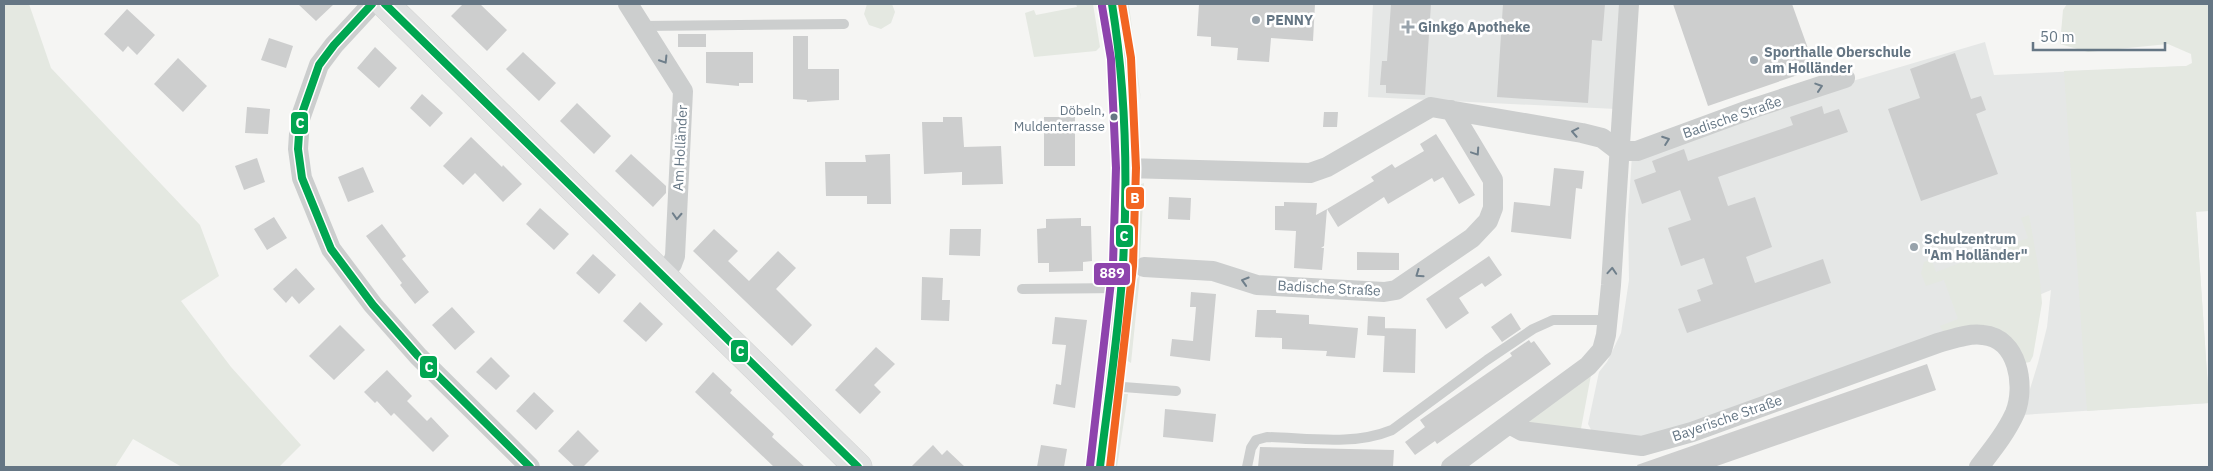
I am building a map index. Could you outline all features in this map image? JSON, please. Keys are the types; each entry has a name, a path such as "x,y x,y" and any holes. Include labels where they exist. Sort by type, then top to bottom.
{"main road":[{"path":"385,4 858,467"}],"street":[{"path":"372,4 334,45 319,65 300,119 298,149 302,178 332,249 373,305 418,356 530,467"},
{"name":"Am Holländer","path":"628,4 683,91 675,256 672,264 662,275"},
{"path":"1100,467 1123,265 1126,168 1121,58 1112,4"},
{"path":"1451,467 1588,366 1597,357 1606,335 1628,4"},
{"name":"Badische Straße","path":"1619,150 1637,151 1754,108 1845,78"},
{"path":"1126,168 1310,173 1327,166 1431,106 1582,133 1602,138 1619,150"},
{"name":"Badische Straße","path":"1144,267 1213,271 1257,285 1384,292 1396,290 1472,238 1488,221 1493,208 1493,180 1451,110"},
{"name":"Bayerische Straße","path":"1509,424 1522,431 1642,446 1692,432 1938,344 1967,335 1985,335 1999,340 2014,358 2020,380 2020,395 2016,411 2006,432 1979,467"}],"lane":[{"path":"642,26 844,24"},
{"path":"1123,265 1144,267"},
{"path":"1022,289 1121,288"},
{"path":"1247,467 1251,448 1256,440 1267,437 1342,440 1375,437 1392,430 1487,360 1533,329 1553,320 1607,320"},
{"path":"1110,386 1176,391"}],"shaded area":[{"path":"4,4 29,4 51,68 200,225 219,276 181,301 231,367 301,445 279,467 182,467 133,439 115,467 4,467"},
{"path":"867,4 892,4 895,12 891,23 881,29 869,25 864,14"},
{"path":"1076,4 1093,4 1100,47 1096,51 1034,57 1025,13 1034,10 1036,15 1077,7"},
{"path":"1373,4 1622,4 1616,109 1368,97"},
{"path":"2067,4 2209,4 2209,211 2196,212 2209,403 2087,411 2064,71 2186,66 2192,63 2191,54 2168,44 2088,52 2060,44 2063,10"},
{"path":"1129,5 1141,100 1124,8"},
{"name":"Schulzentrum \"Am Holländer\"","path":"1985,42 1994,75 2186,66 2209,403 2022,415 2047,327 2051,290 1942,336 1654,437 1595,437 1588,424 1599,372 1607,362 1621,333 1629,280 1628,215 1632,155 1839,85"},
{"path":"1144,183 1140,258 1133,258 1135,192 1139,185"},
{"path":"2029,215 2039,271 2042,303 2033,356 2030,362 2025,363 2017,351 1944,333 1940,326 1958,319 1944,280 1926,286 1921,273 1924,262 1931,259 1936,272 2028,238 2021,218"},
{"path":"1140,275 1131,363 1123,358 1132,286"},
{"path":"1591,375 1580,434 1526,426 1524,421"},
{"path":"1121,394 1128,394 1117,467 1111,467"}],"building":[{"path":"298,4 334,4 316,21"},
{"path":"463,4 480,4 507,30 487,51 451,16"},
{"name":"PENNY","path":"1199,4 1315,4 1313,41 1271,38 1269,62 1237,60 1238,48 1211,46 1211,37 1197,36"},
{"path":"1391,4 1431,4 1425,95 1386,93 1386,85 1380,85 1382,61 1387,61"},
{"path":"1503,4 1605,4 1602,41 1592,40 1588,103 1497,97"},
{"name":"Sporthalle Oberschule am Holländer","path":"1673,4 1792,4 1810,54 1824,66 1708,106"},
{"path":"127,9 155,35 137,55 128,46 123,52 104,34"},
{"path":"678,34 706,34 706,47 678,47"},
{"path":"793,36 808,36 808,69 839,69 839,100 807,102 807,100 793,99"},
{"path":"269,38 293,46 286,68 261,60"},
{"path":"375,47 397,68 379,88 357,68"},
{"path":"523,52 556,83 539,101 506,69"},
{"path":"706,52 753,52 753,83 739,83 739,86 706,83"},
{"path":"1955,53 1971,99 1981,96 1986,110 1976,114 1998,174 1921,201 1888,109 1920,98 1910,69"},
{"path":"178,58 207,86 183,112 154,84"},
{"path":"422,94 443,113 430,127 410,108"},
{"path":"577,103 611,136 594,154 560,121"},
{"path":"1822,106 1824,114 1839,109 1848,132 1718,177 1728,206 1755,197 1772,247 1746,257 1755,283 1823,259 1831,283 1687,333 1678,309 1701,301 1697,290 1713,284 1704,258 1681,266 1668,228 1691,220 1680,190 1642,204 1634,180 1656,172 1652,161 1684,149 1688,161 1793,125 1790,117"},
{"path":"247,107 270,109 268,134 245,133"},
{"path":"1324,112 1338,112 1337,127 1323,127"},
{"path":"943,117 962,117 964,147 1001,146 1003,184 962,185 962,172 924,174 922,122 943,122"},
{"path":"1044,117 1075,117 1075,166 1044,166"},
{"path":"1436,134 1475,195 1459,204 1443,177 1434,182 1432,178 1388,204 1384,197 1338,227 1327,209 1374,181 1371,177 1392,164 1395,168 1424,151 1420,144"},
{"path":"471,137 522,184 503,202 475,173 463,185 443,166"},
{"path":"631,154 666,186 666,193 653,207 615,171"},
{"path":"890,154 891,204 867,204 867,196 826,196 825,162 866,162 865,155"},
{"path":"257,158 265,182 244,190 235,166"},
{"path":"363,167 374,192 348,202 338,177"},
{"path":"1554,168 1584,171 1582,189 1576,188 1571,239 1511,232 1514,202 1550,206"},
{"path":"1169,197 1191,198 1190,220 1168,219"},
{"path":"1284,202 1317,203 1316,215 1327,209 1324,246 1321,248 1324,248 1322,270 1294,268 1296,231 1275,230 1275,206 1284,206"},
{"path":"540,208 569,234 554,250 526,224"},
{"path":"274,217 287,238 267,250 254,229"},
{"path":"1081,218 1081,226 1091,226 1092,261 1083,262 1083,271 1049,272 1049,263 1038,263 1037,229 1046,228 1046,219"},
{"path":"382,224 406,256 402,259 429,292 415,304 400,285 402,283 366,236"},
{"path":"714,229 738,251 728,261 749,281 778,251 796,268 776,289 812,325 792,346 693,251"},
{"path":"950,229 981,229 980,256 949,255"},
{"path":"1357,252 1399,253 1399,270 1357,270"},
{"path":"593,254 616,275 599,294 576,273"},
{"path":"1489,256 1502,275 1485,287 1482,283 1459,298 1469,313 1446,329 1426,299"},
{"path":"296,268 315,289 299,304 292,296 286,303 273,289"},
{"path":"922,277 943,278 942,300 950,300 949,321 921,320"},
{"path":"1191,292 1216,294 1210,361 1170,356 1172,339 1193,341 1196,307 1190,307"},
{"path":"640,302 663,324 646,342 623,321"},
{"path":"452,307 475,332 455,350 432,325"},
{"path":"1257,310 1276,310 1276,313 1309,315 1309,324 1358,328 1355,358 1326,356 1327,351 1282,349 1282,338 1255,337"},
{"path":"1511,313 1521,329 1502,342 1491,327"},
{"path":"1368,316 1385,317 1385,336 1367,335"},
{"path":"1055,317 1087,320 1075,408 1053,404 1056,384 1061,385 1066,345 1052,344"},
{"path":"340,325 365,350 334,380 309,356"},
{"path":"1385,328 1416,329 1415,373 1383,372"},
{"path":"1529,340 1531,343 1534,341 1551,364 1437,444 1435,441 1415,455 1405,442 1425,427 1420,420 1512,356 1510,353"},
{"path":"876,347 895,364 874,385 881,392 860,414 835,390"},
{"path":"491,357 510,376 496,390 476,372"},
{"path":"1927,364 1936,390 1714,467 1638,467 1637,465"},
{"path":"387,370 412,396 407,401 427,421 431,417 449,436 433,452 394,413 391,416 377,401 375,403 364,392"},
{"path":"713,372 732,390 730,393 774,434 772,437 805,467 774,467 695,392"},
{"path":"534,392 554,411 536,430 516,411"},
{"path":"1165,409 1216,414 1213,442 1163,437"},
{"path":"578,430 599,451 583,467 575,467 558,451"},
{"path":"933,445 942,455 947,450 965,467 911,467"},
{"path":"1041,445 1067,449 1064,467 1037,467"},
{"path":"1260,447 1394,450 1393,467 1258,467"}],"transit line":[{"name":"C","path":"372,4 334,45 319,65 300,119 298,149 302,178 331,249 373,305 418,356 530,467"},
{"name":"C","path":"385,4 858,467"},
{"name":"C","path":"1100,467 1119,315 1125,231 1125,134 1117,36 1112,4"},
{"name":"B","path":"1110,467 1133,266 1136,168 1131,58 1122,4"},
{"name":"889","path":"1090,466 1113,264 1116,168 1111,59 1102,6"}],"place":[{"name":"PENNY","path":"1256,20"},
{"name":"Ginkgo Apotheke","path":"1408,27"},
{"name":"Sporthalle Oberschule am Holländer","path":"1754,60"},
{"name":"Döbeln, Muldenterrasse","path":"1114,117"},
{"name":"Schulzentrum \"Am Holländer\"","path":"1914,247"}]}
